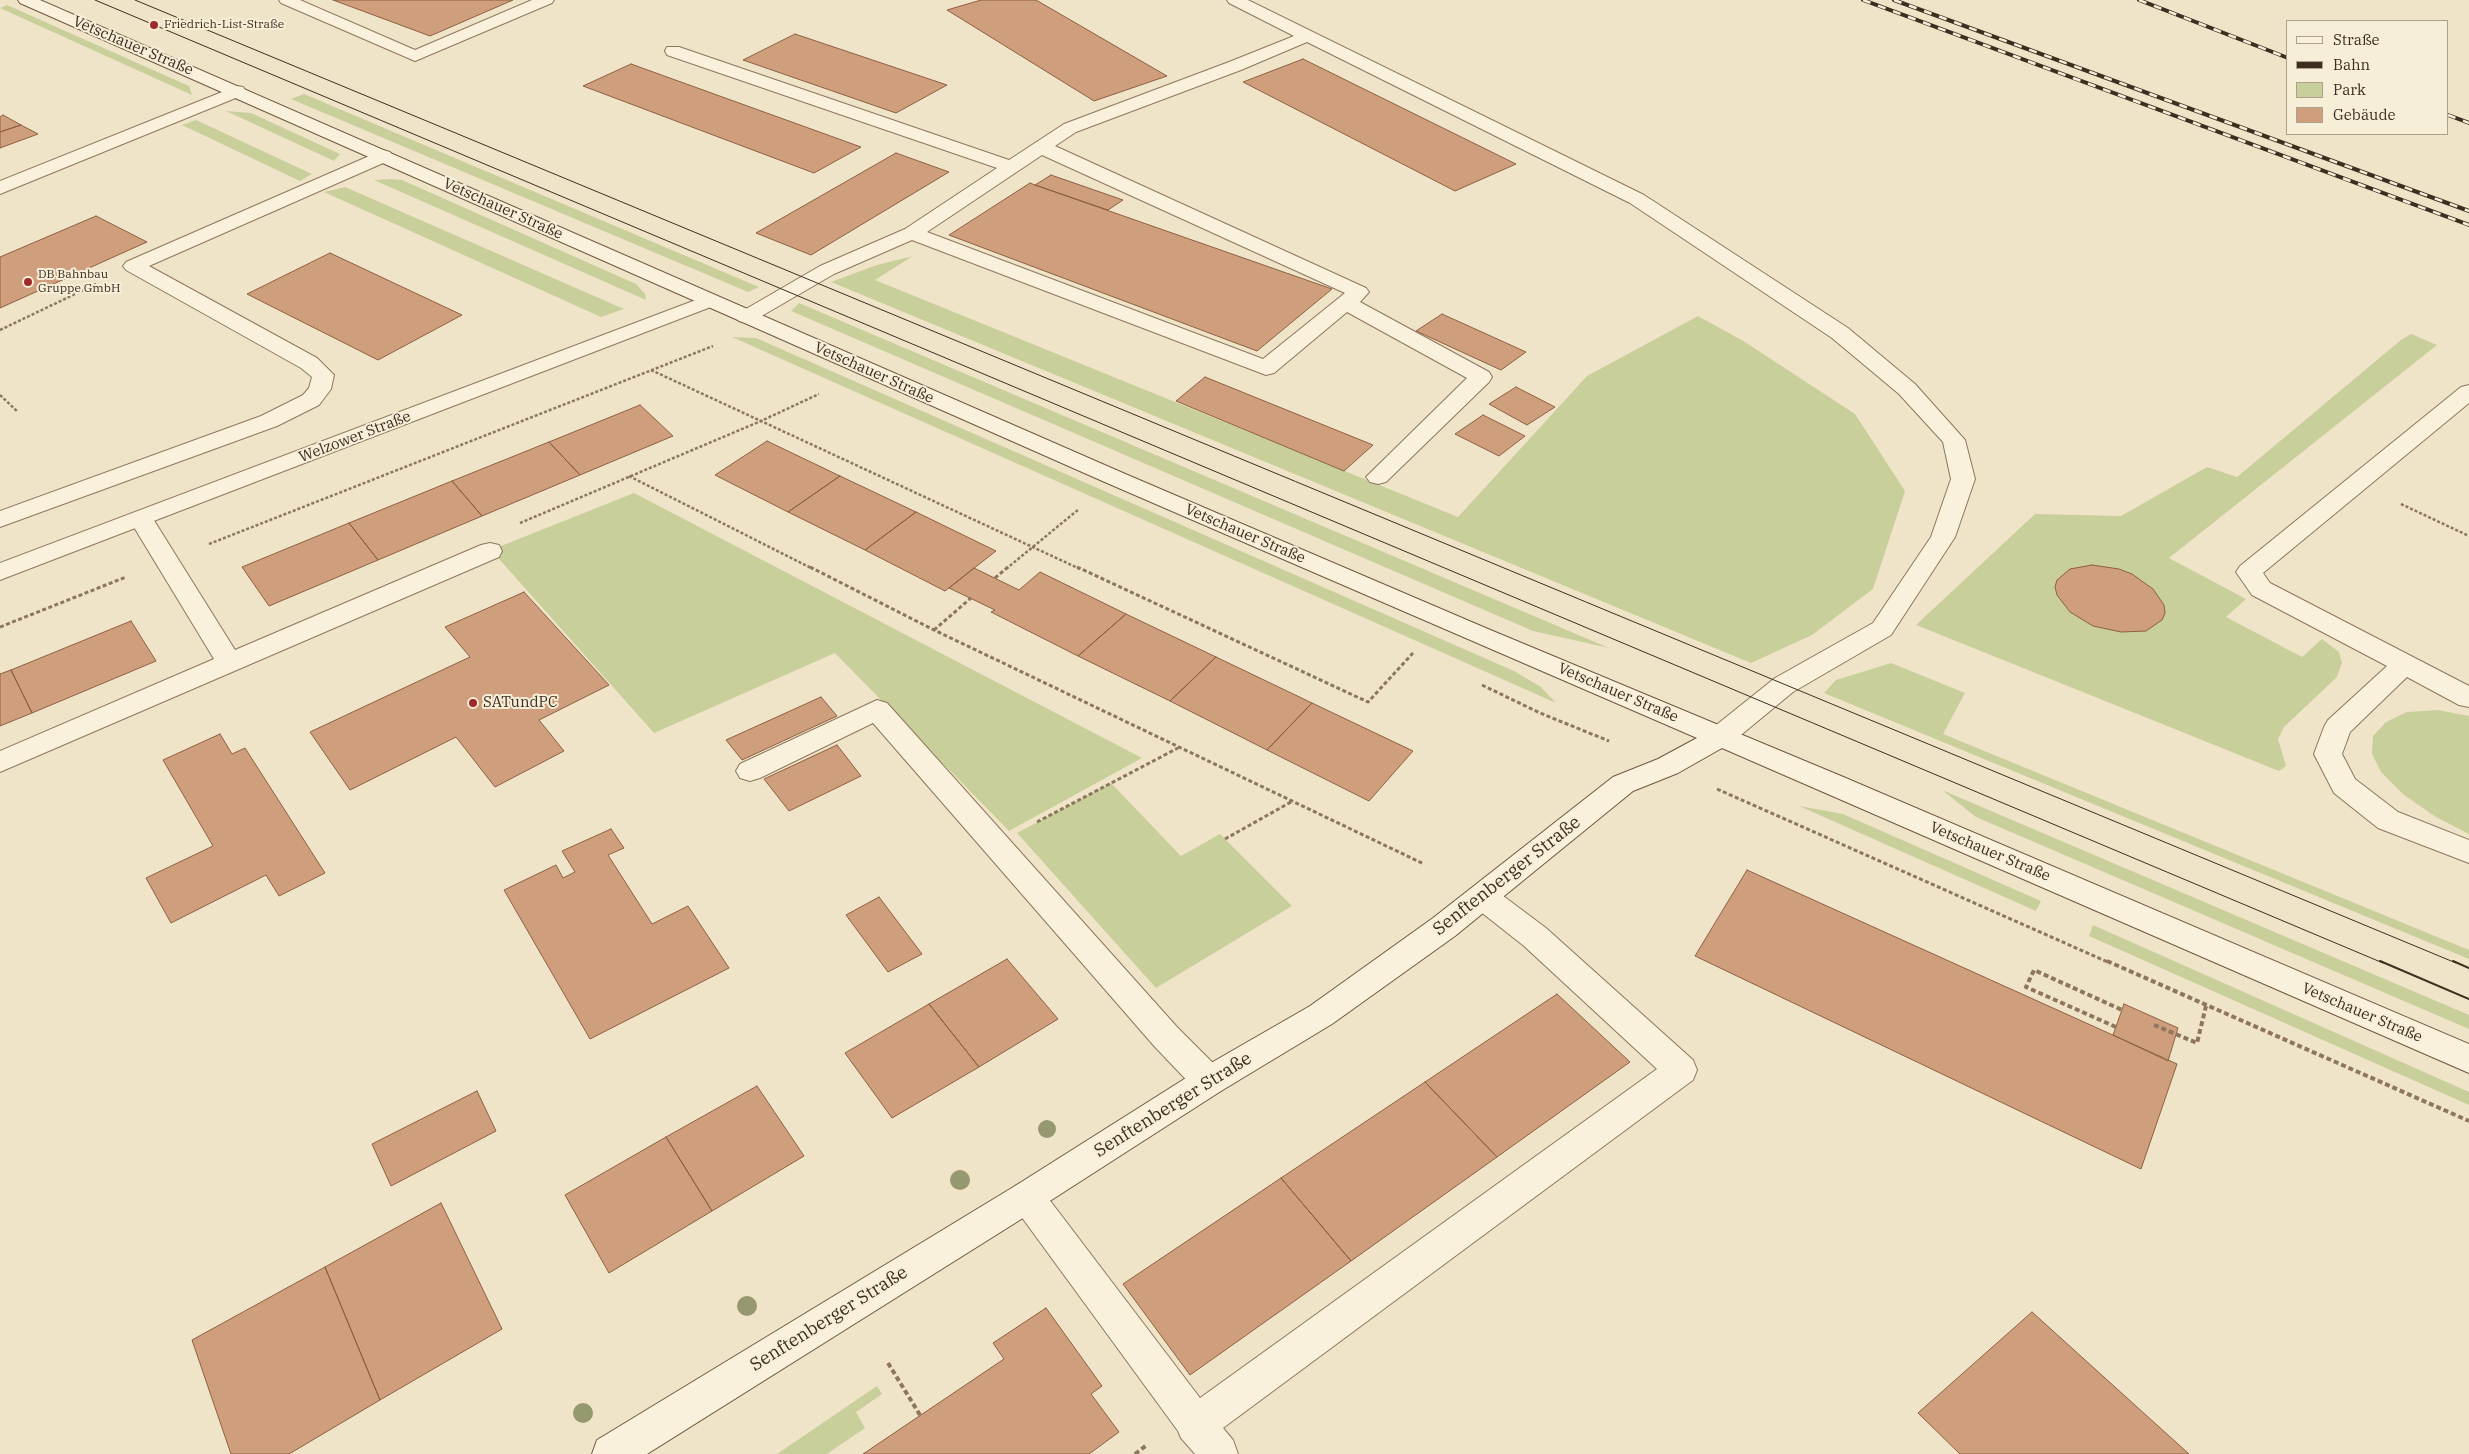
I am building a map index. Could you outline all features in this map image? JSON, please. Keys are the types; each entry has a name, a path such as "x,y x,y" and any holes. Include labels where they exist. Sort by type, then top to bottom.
{"street":[{"name":"Vetschauer Straße","path":"26,0 1115,478 2469,1059"},
{"path":"287,0 415,56 546,0"},
{"path":"1235,0 1307,36"},
{"path":"746,317 827,270 912,233 1070,128 1235,66 1307,36"},
{"name":"Senftenberger Straße","path":"611,1454 1027,1197 1209,1081 1321,1015 1483,897 1623,784 1668,766 1720,736 1784,685 1882,629 1943,537 1963,479 1954,440 1907,389 1840,333 1637,200 1307,36"},
{"path":"673,51 1011,167"},
{"path":"0,188 237,91"},
{"path":"912,233 1266,368 1359,292 1041,147"},
{"path":"133,266 383,156"},
{"path":"0,519 269,421 311,400 320,389 323,375 309,363 133,266"},
{"name":"Welzower Straße","path":"0,572 709,301"},
{"path":"1346,303 1480,378 1378,477"},
{"path":"2469,392 2249,572 2260,589 2469,698"},
{"path":"141,519 230,662"},
{"path":"0,762 490,551"},
{"path":"2404,665 2338,727 2328,754 2344,786 2388,820 2469,852"},
{"path":"750,770 877,710 1166,1037 1209,1081"},
{"path":"1195,1425 1681,1070 1535,936 1483,897"},
{"path":"1027,1197 1195,1425 1219,1454"}],"path":[{"path":"0,330 133,266"},
{"path":"0,627 714,346"},
{"path":"651,370 1368,702 1414,652"},
{"path":"0,395 18,412"},
{"path":"629,476 934,630 1424,864"},
{"path":"995,578 1115,478"},
{"path":"2357,483 2469,536"},
{"path":"934,630 971,598"},
{"path":"996,844 1178,748"},
{"path":"1225,839 1291,801"},
{"path":"2116,1027 2026,987 2034,970 2122,1010"},
{"path":"2154,1025 2196,1043 2206,1006"},
{"path":"888,1363 920,1415"}],"green space":[{"path":"7,5 189,86 192,95 0,8"},
{"path":"304,94 759,287 748,292 291,99"},
{"path":"226,111 251,113 340,154 334,161"},
{"path":"196,120 312,174 300,181 182,125"},
{"path":"374,180 402,180 636,284 645,294 646,300"},
{"path":"345,187 624,309 601,317 324,192"},
{"path":"913,256 875,280 1458,517 1587,376 1698,316 1745,342 1855,414 1905,491 1873,589 1812,635 1751,663 831,282 877,265"},
{"path":"799,303 1609,648 1533,631 791,311"},
{"path":"2411,334 2437,345 2169,558 2246,599 2226,617 2302,657 2322,639 2339,652 2342,663 2337,677 2284,727 2278,739 2286,766 2279,771 1916,625 2035,514 2121,516 2207,467 2237,477 2401,340"},
{"path":"732,337 756,338 1514,671 1541,687 1556,703"},
{"path":"634,493 1142,758 1009,831 835,653 654,733 491,550"},
{"path":"1891,663 1965,693 1943,734 2469,950 2469,959 1824,693 1836,680"},
{"path":"2438,710 2469,716 2469,834 2436,817 2404,795 2381,772 2372,754 2373,736 2386,722 2407,712"},
{"path":"1111,783 1181,856 1220,834 1292,906 1156,988 1017,833"},
{"path":"1942,790 2469,1015 2469,1029 1976,817"},
{"path":"1799,806 1843,814 2041,901 2036,911"},
{"path":"2093,925 2469,1092 2469,1105 2089,936"},
{"path":"877,1386 882,1394 856,1412 865,1428 827,1454 777,1454"}],"building":[{"path":"333,0 513,0 430,36"},
{"path":"981,0 1036,0 1167,76 1094,101 947,10"},
{"path":"795,34 947,85 896,113 743,60"},
{"path":"1303,59 1516,164 1455,191 1243,82"},
{"path":"631,64 861,147 814,173 583,86"},
{"path":"3,115 21,125 0,132 0,117"},
{"path":"21,125 38,134 0,148 0,132"},
{"path":"896,153 949,172 811,255 756,233"},
{"path":"1051,175 1123,200 1108,210 1035,185"},
{"path":"1030,183 1332,289 1257,351 949,235"},
{"name":"DB Bahnbau Gruppe GmbH","path":"96,216 147,242 0,308 0,257"},
{"path":"330,253 462,315 378,360 247,294"},
{"path":"1442,314 1526,352 1501,370 1416,331"},
{"path":"1205,377 1373,445 1344,471 1176,401"},
{"path":"1516,387 1555,407 1527,425 1489,404"},
{"path":"640,405 673,436 580,475 549,442"},
{"path":"1483,415 1525,436 1499,456 1455,434"},
{"path":"767,441 840,476 788,512 715,475"},
{"path":"549,442 580,475 482,516 452,481"},
{"path":"840,476 916,512 865,550 788,512"},
{"path":"452,481 482,516 378,560 349,523"},
{"path":"916,512 996,551 945,591 865,550"},
{"path":"349,523 378,560 269,606 242,567"},
{"path":"2092,565 2119,569 2132,574 2153,589 2164,605 2165,613 2162,620 2146,631 2121,632 2093,626 2070,612 2057,595 2055,587 2057,580 2070,569"},
{"path":"974,568 1019,590 1040,572 1126,614 1078,656 991,612 995,610 949,588"},
{"name":"SATundPC","path":"524,592 609,685 539,720 564,751 495,787 456,737 350,790 310,732 470,657 445,627"},
{"path":"1126,614 1216,657 1170,701 1078,656"},
{"path":"131,621 156,661 32,713 11,670"},
{"path":"1216,657 1312,703 1267,750 1170,701"},
{"path":"11,670 32,713 0,726 0,674"},
{"path":"821,697 837,716 742,760 726,740"},
{"path":"1312,703 1413,751 1369,801 1267,750"},
{"path":"220,734 232,754 245,748 325,873 279,896 266,875 171,923 146,878 213,846 163,760"},
{"path":"837,745 861,776 789,811 764,779"},
{"path":"611,829 624,848 608,855 652,924 688,906 729,968 590,1039 504,890 556,865 563,878 575,872 562,851"},
{"path":"1747,870 2177,1064 2141,1169 1695,956"},
{"path":"879,897 922,954 888,972 846,915"},
{"path":"1007,959 1058,1019 979,1067 929,1004"},
{"path":"1557,994 1630,1062 1497,1157 1425,1082"},
{"path":"929,1004 979,1067 892,1118 845,1053"},
{"path":"2124,1004 2178,1028 2168,1061 2113,1035"},
{"path":"1425,1082 1497,1157 1351,1261 1281,1178"},
{"path":"757,1086 804,1156 712,1211 666,1137"},
{"path":"477,1091 496,1131 391,1186 372,1144"},
{"path":"666,1137 712,1211 609,1273 565,1195"},
{"path":"1281,1178 1351,1261 1190,1375 1123,1284"},
{"path":"441,1203 502,1329 380,1400 325,1267"},
{"path":"325,1267 380,1400 289,1454 231,1454 192,1340"},
{"path":"1046,1308 1102,1386 1091,1394 1119,1432 1089,1454 863,1454 1004,1359 993,1343"},
{"path":"2032,1312 2189,1454 1960,1454 1918,1413"}],"tram line":[{"path":"95,0 2383,963"},
{"path":"135,0 2456,963"},
{"path":"2380,961 2469,999"},
{"path":"2453,961 2469,968"}],"railway":[{"path":"1863,0 2469,225"},
{"path":"1894,0 2469,211"},
{"path":"2139,0 2286,57"},
{"path":"2449,115 2469,123"}],"place":[{"name":"Friedrich-List-Straße","path":"154,25"},
{"name":"DB Bahnbau Gruppe GmbH","path":"28,282"},
{"name":"SATundPC","path":"473,703"}]}
